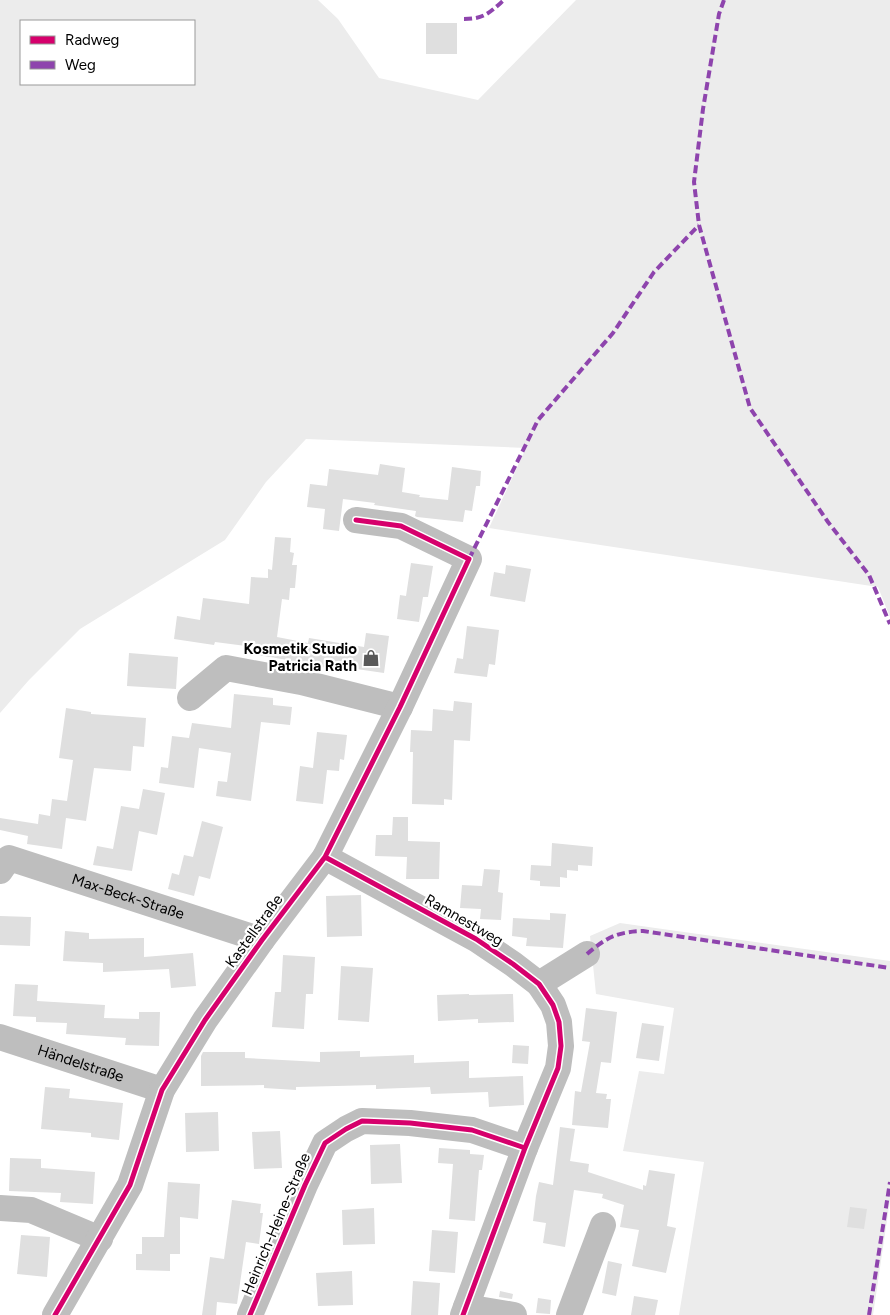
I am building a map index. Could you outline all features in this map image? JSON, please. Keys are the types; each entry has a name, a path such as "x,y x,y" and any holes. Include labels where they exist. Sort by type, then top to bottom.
{"street":[{"name":"Kastellstraße","path":"55,1315 130,1185 162,1090 205,1020 262,940 325,857 400,707 469,559 401,526 356,520"},
{"path":"190,698 226,668 301,682 400,707"},
{"name":"Ramnestweg","path":"325,857 476,939 513,964 539,984 553,1005 559,1022 561,1046 558,1068 525,1148 464,1311"},
{"name":"Max-Beck-Straße","path":"0,871 9,858 262,940"},
{"path":"539,984 588,954"},
{"name":"Händelstraße","path":"0,1037 162,1090"},
{"name":"Heinrich-Heine-Straße","path":"250,1315 305,1185 325,1143 346,1129 362,1121 410,1123 472,1130 525,1148"},
{"path":"0,1208 31,1210 100,1239"},
{"path":"569,1315 603,1225"},
{"path":"464,1311 514,1315"}],"shaded area":[{"path":"0,0 318,0 338,19 379,78 478,100 576,0 890,0 890,617 878,587 489,528 526,448 306,439 266,482 225,540 80,629 29,680 0,713"},
{"path":"620,923 890,961 890,1200 873,1315 679,1315 704,1162 623,1151 639,1071 664,1074 674,1008 596,994 590,936"}],"building":[{"path":"426,23 457,23 457,54 426,54"},
{"path":"380,464 405,468 402,492 420,495 419,497 448,500 452,467 481,471 480,486 476,486 472,511 465,510 463,522 417,517 415,516 416,511 343,499 339,531 323,529 325,509 307,507 310,484 327,486 329,469 378,475"},
{"path":"275,537 291,538 290,552 294,553 292,565 297,565 295,588 290,588 289,600 282,599 277,637 308,643 309,638 364,647 366,633 389,636 384,673 329,665 329,668 288,663 288,660 245,653 246,646 215,642 214,645 174,639 177,616 200,620 203,598 249,604 251,577 268,578 268,569 272,570"},
{"path":"411,563 433,566 428,597 423,597 419,622 397,619 400,595 406,596"},
{"path":"506,565 531,569 525,602 490,596 494,572 505,574"},
{"path":"467,626 499,630 495,665 489,664 487,677 454,673 457,658 463,659"},
{"path":"129,653 178,657 176,689 127,686"},
{"path":"234,694 273,698 273,705 292,707 290,725 261,722 251,801 216,796 218,781 227,782 231,753 199,748 194,788 159,783 161,767 168,768 172,736 189,738 192,723 231,728"},
{"path":"454,701 472,703 470,741 454,740 452,800 444,799 444,805 412,804 413,752 410,752 411,730 432,731 433,709 453,711"},
{"path":"66,708 91,712 91,714 146,718 144,747 133,746 131,771 94,768 86,821 66,818 62,849 27,844 28,836 0,830 0,818 38,824 39,814 50,816 52,799 67,801 73,760 59,758"},
{"path":"317,732 347,735 344,760 340,759 339,771 327,770 323,804 296,801 300,766 313,768"},
{"path":"143,789 165,793 157,835 139,831 132,871 93,865 97,846 113,849 121,806 139,809"},
{"path":"393,817 408,817 408,841 440,842 439,879 406,879 407,857 375,856 376,835 392,835"},
{"path":"202,821 223,827 210,879 199,876 194,896 168,889 172,873 179,875 184,855 193,857"},
{"path":"552,843 593,847 592,866 578,865 578,871 567,870 567,878 560,877 560,887 540,886 540,881 530,880 531,865 551,866"},
{"path":"484,869 500,870 498,892 503,893 501,920 480,919 481,909 460,908 462,885 482,886"},
{"path":"361,895 362,936 327,937 326,896"},
{"path":"550,913 566,914 563,948 526,946 527,938 512,936 513,918 550,920"},
{"path":"0,916 31,917 30,946 0,945"},
{"path":"65,931 89,933 89,939 144,938 144,957 193,953 196,986 171,988 169,969 103,972 103,963 63,961"},
{"path":"283,955 315,957 313,994 306,994 304,1029 272,1027 275,992 281,992"},
{"path":"341,966 373,968 369,1022 338,1020"},
{"path":"15,984 38,985 37,1001 105,1005 104,1018 139,1019 139,1012 160,1012 159,1046 125,1045 126,1038 66,1034 67,1023 36,1022 36,1017 13,1016"},
{"path":"513,994 514,1022 478,1023 478,1019 438,1021 437,995"},
{"path":"586,1008 617,1012 611,1063 601,1062 596,1093 607,1094 606,1099 611,1099 608,1128 572,1125 575,1091 581,1092 590,1042 582,1041"},
{"path":"642,1023 664,1026 659,1061 636,1058"},
{"path":"513,1045 529,1046 528,1064 512,1063"},
{"path":"360,1051 360,1057 414,1055 414,1063 469,1061 469,1078 523,1076 524,1105 489,1107 488,1092 431,1094 430,1087 376,1089 376,1085 296,1087 296,1090 264,1088 264,1085 201,1086 201,1056 203,1052 245,1052 245,1058 320,1062 320,1052"},
{"path":"45,1087 70,1089 69,1098 123,1103 119,1140 91,1137 91,1133 41,1129"},
{"path":"218,1112 219,1151 186,1152 185,1113"},
{"path":"560,1127 575,1129 570,1161 589,1164 588,1172 643,1190 643,1185 646,1186 649,1170 675,1174 667,1226 676,1228 666,1273 632,1266 639,1230 620,1227 624,1205 602,1198 603,1194 574,1190 565,1247 543,1243 546,1223 533,1221 536,1196 539,1182 553,1185"},
{"path":"280,1131 282,1168 254,1169 252,1132"},
{"path":"400,1144 402,1183 371,1184 370,1145"},
{"path":"439,1148 470,1150 470,1154 484,1155 482,1170 479,1170 475,1221 449,1219 453,1164 438,1163"},
{"path":"10,1158 41,1159 41,1168 95,1172 93,1204 60,1202 61,1193 9,1191"},
{"path":"168,1182 200,1184 198,1219 180,1217 180,1254 170,1254 170,1271 136,1270 136,1254 142,1254 142,1237 164,1237"},
{"path":"232,1200 261,1204 260,1213 263,1213 259,1244 246,1242 237,1304 217,1302 216,1315 202,1315 210,1257 224,1259"},
{"path":"850,1207 867,1209 864,1229 847,1227"},
{"path":"374,1208 375,1244 343,1245 342,1210"},
{"path":"432,1230 458,1232 455,1273 429,1271"},
{"path":"21,1235 50,1237 47,1277 17,1274"},
{"path":"608,1261 622,1264 616,1296 602,1293"},
{"path":"352,1271 353,1305 318,1306 316,1273"},
{"path":"413,1281 440,1283 438,1315 411,1315"},
{"path":"500,1291 513,1294 512,1299 499,1297"},
{"path":"634,1296 658,1300 655,1315 631,1315"},
{"path":"538,1298 551,1300 550,1314 536,1313"}],"marked path":[{"path":"464,19 477,18 486,14 504,0"},
{"path":"724,0 719,14 703,109 694,182 699,225 750,408 828,522 869,575 890,624"},
{"path":"469,559 538,420 613,333 654,272 699,225"},
{"path":"587,954 613,936 643,931 890,968"},
{"path":"869,1315 890,1182"}],"cycle path":[{"path":"55,1315 130,1185 162,1090 205,1020 262,940 325,857 400,707 469,559 401,526 356,520"},
{"path":"325,857 476,939 513,964 539,984 553,1005 559,1022 561,1046 558,1068 525,1148 463,1315"},
{"path":"250,1315 305,1185 325,1143 346,1129 362,1121 410,1123 472,1130 525,1148"}],"place":[{"name":"Kosmetik Studio Patricia Rath","path":"371,658"}]}
